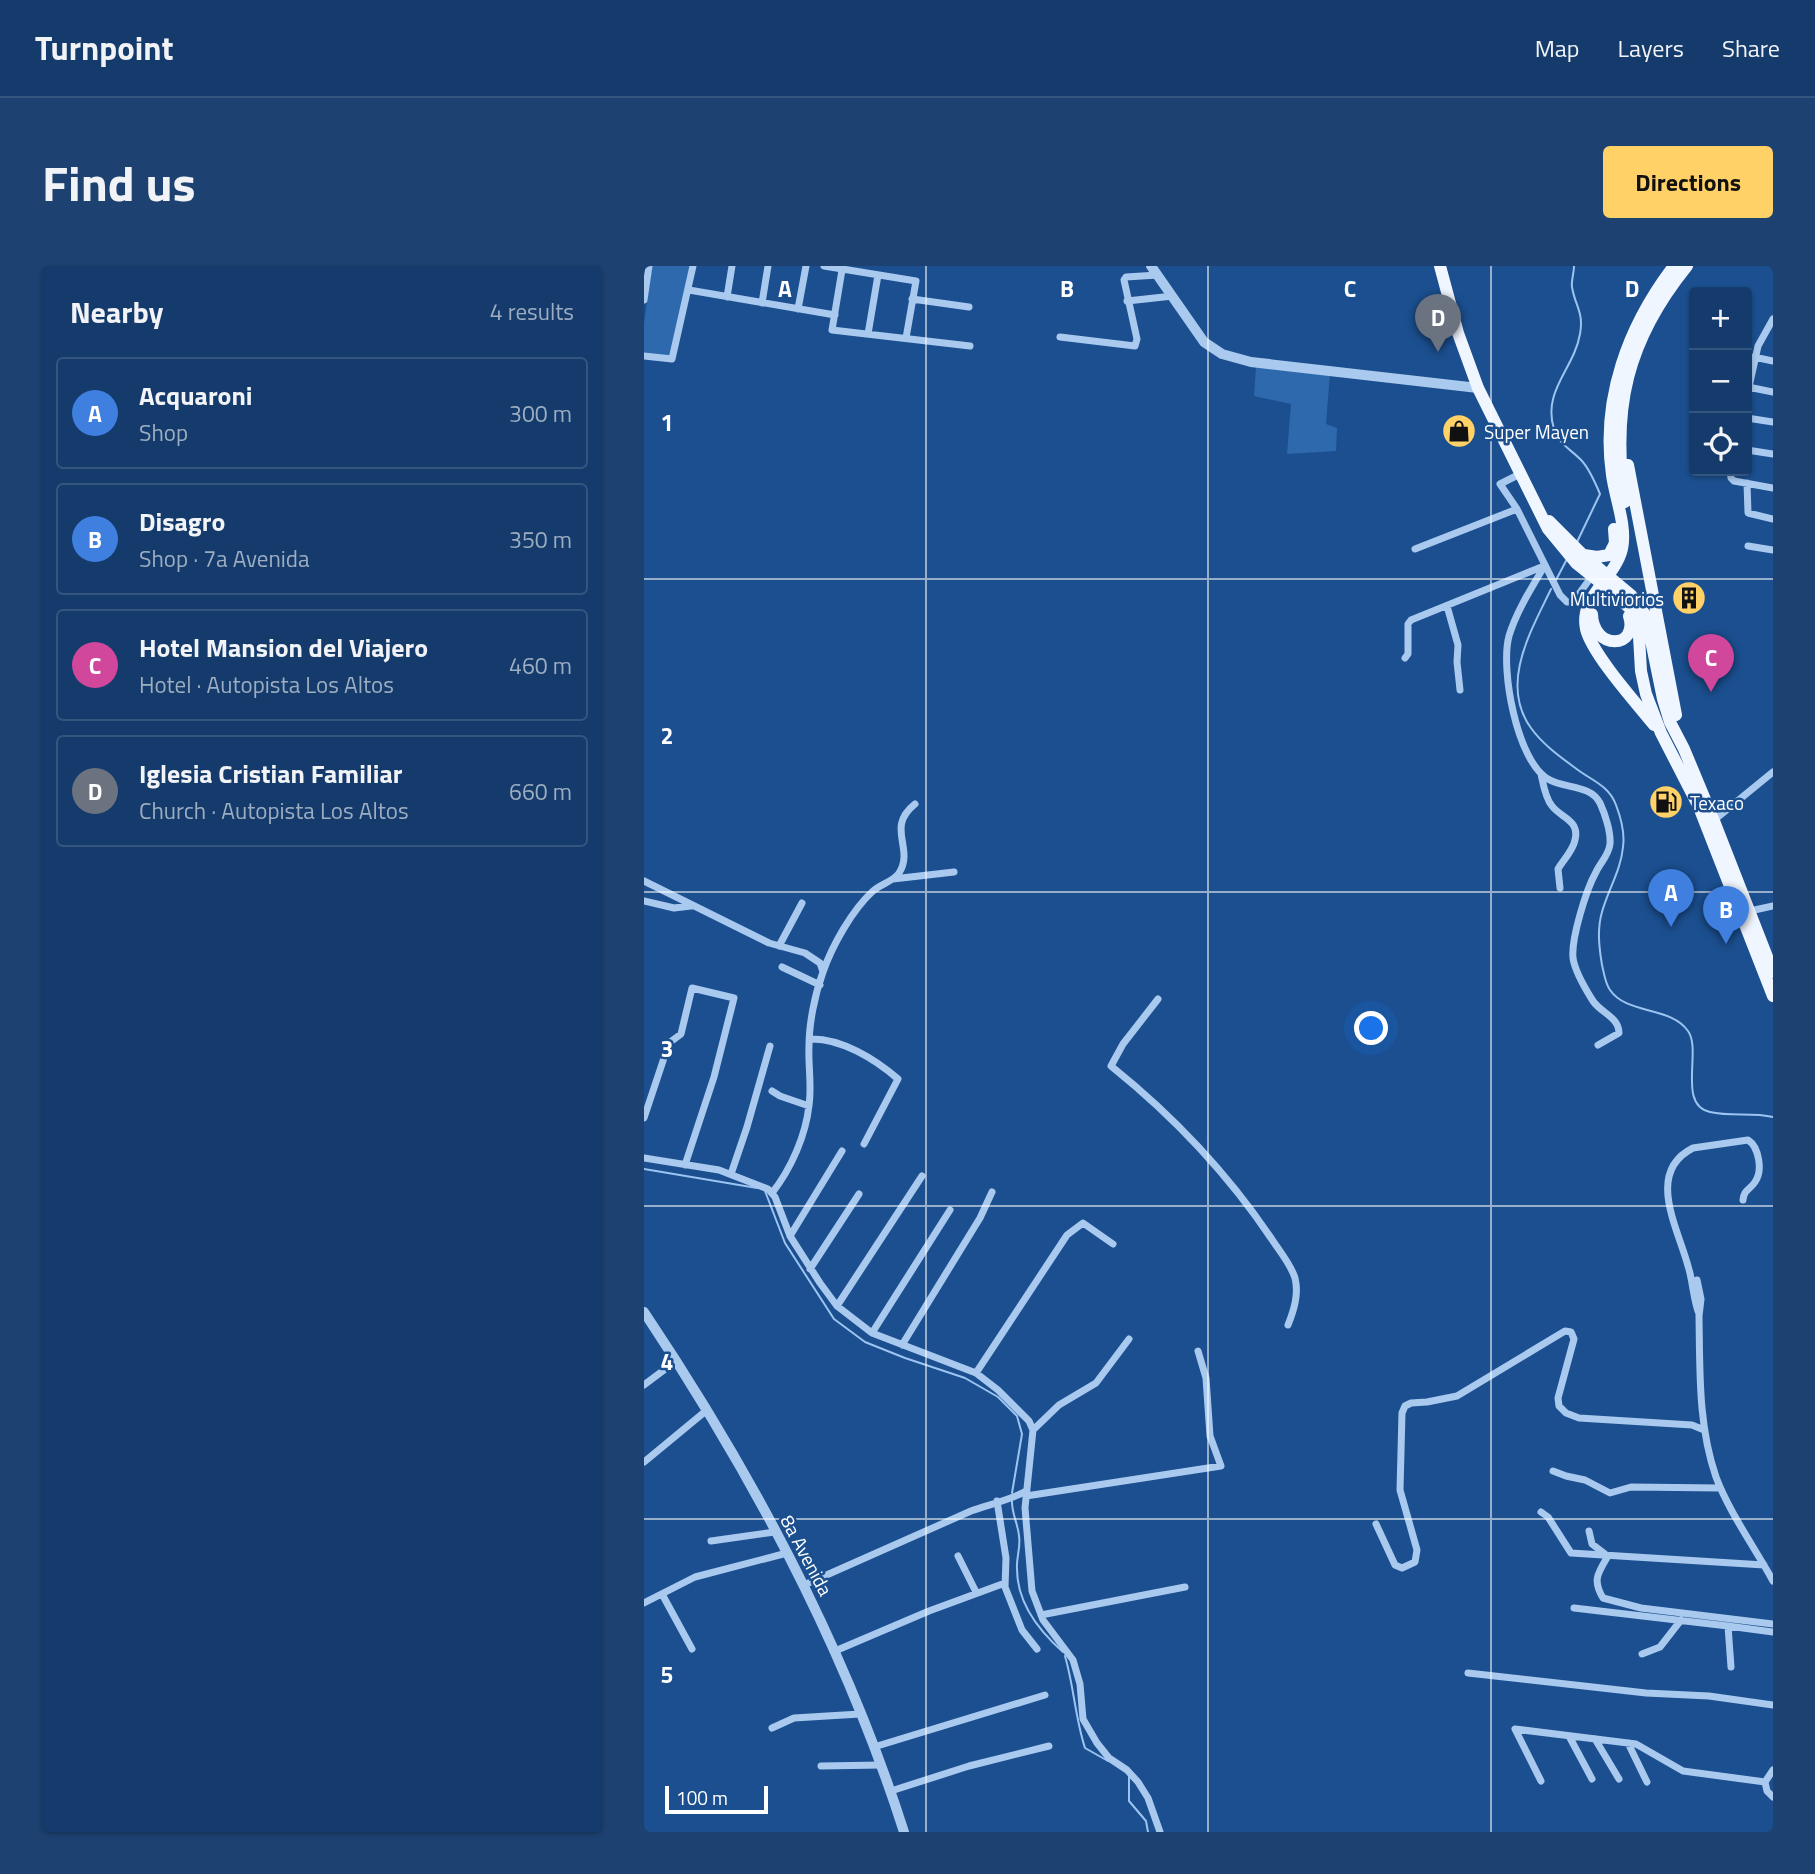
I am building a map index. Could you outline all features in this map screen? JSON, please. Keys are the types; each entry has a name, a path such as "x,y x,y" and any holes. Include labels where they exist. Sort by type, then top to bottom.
{"main road":[{"path":"1440,266 1461,341 1478,388 1541,513 1561,540 1631,595 1646,616 1663,699 1670,722 1684,749"},
{"path":"1581,557 1609,555 1615,543 1604,461 1606,430 1613,394 1634,330 1646,306 1674,266"},
{"path":"1661,733 1605,662 1587,633 1587,610 1598,584 1628,558 1630,548 1619,440 1620,419 1632,363 1655,310 1687,266"},
{"path":"1626,389 1624,433 1627,463 1675,712 1684,749 1773,996"},
{"path":"1613,394 1609,444 1623,542 1616,570"},
{"path":"1581,557 1598,584 1624,603 1638,619 1642,682 1661,733 1710,822 1750,911 1773,972"},
{"path":"1598,584 1592,622 1603,639 1620,641 1631,630 1631,619 1624,603"}],"street":[{"path":"644,300 649,266"},
{"path":"644,356 672,359 693,266"},
{"path":"727,297 732,266"},
{"path":"762,303 768,266"},
{"path":"798,309 806,266"},
{"path":"824,266 916,281 906,338"},
{"path":"1151,266 1204,342 1230,358 1478,388"},
{"path":"842,270 832,330 970,346"},
{"path":"867,334 878,275"},
{"path":"1060,337 1135,346 1137,339 1127,301 1125,278 1158,275"},
{"path":"689,290 835,315"},
{"path":"1127,301 1172,296"},
{"path":"912,299 969,307"},
{"path":"1752,368 1760,339 1770,329 1773,319"},
{"path":"1754,358 1773,361"},
{"path":"1752,392 1773,391"},
{"path":"1752,419 1773,422"},
{"path":"1752,451 1773,454"},
{"path":"1520,474 1500,484 1517,509 1560,595 1569,603 1598,584"},
{"path":"1731,476 1732,480 1773,488"},
{"path":"1747,483 1748,513 1773,519"},
{"path":"1415,549 1517,509"},
{"path":"1748,546 1773,550"},
{"path":"1405,658 1408,654 1409,621 1545,565"},
{"path":"1545,565 1515,620 1506,655 1518,731 1531,761 1550,780 1585,790 1599,800 1610,841 1589,888 1572,942 1573,962 1580,977 1595,1004 1619,1027 1619,1033 1598,1045"},
{"path":"1447,606 1458,645 1460,690"},
{"path":"1710,822 1773,772"},
{"path":"1541,773 1552,807 1571,821 1576,831 1572,849 1558,869 1560,888"},
{"path":"772,1193 795,1153 804,1128 809,1106 810,1039 823,973 855,911 873,891 898,875 903,864 901,821 915,804"},
{"path":"889,881 901,877 954,872"},
{"path":"644,881 779,946 806,953 822,965 823,973"},
{"path":"644,901 674,908 692,906"},
{"path":"779,946 802,903"},
{"path":"1750,911 1773,906"},
{"path":"782,967 820,985"},
{"path":"644,1118 669,1043 681,1034 692,988 734,998 715,1077 685,1165"},
{"path":"1158,999 1123,1044 1111,1066 1162,1108 1223,1175 1269,1236 1295,1278 1297,1292 1288,1325"},
{"path":"810,1039 828,1041 850,1049 880,1064 898,1079 864,1144"},
{"path":"731,1174 770,1046"},
{"path":"772,1091 809,1106"},
{"path":"1699,1314 1689,1268 1671,1213 1667,1185 1669,1171 1693,1148 1748,1140 1755,1146 1759,1170 1755,1183 1745,1191 1743,1200"},
{"path":"790,1236 842,1151"},
{"path":"644,1158 731,1174 766,1187 772,1193 790,1236 837,1306 873,1333 976,1373 998,1390 1029,1421 1033,1430 1023,1494 1032,1591 1041,1615 1073,1660 1080,1684 1083,1719 1109,1758 1127,1770 1138,1782 1148,1798 1160,1832"},
{"path":"837,1306 922,1176"},
{"path":"902,1345 980,1218 992,1192"},
{"path":"810,1269 859,1194"},
{"path":"873,1333 950,1210"},
{"path":"976,1373 1067,1234 1083,1223 1113,1244"},
{"path":"1697,1280 1701,1299 1701,1404 1704,1430 1720,1488 1773,1581"},
{"name":"8a Avenida","path":"646,1320 707,1410 804,1585 835,1651 874,1747 904,1832"},
{"path":"1376,1524 1395,1565 1402,1568 1415,1562 1418,1552 1400,1490 1402,1413 1405,1406 1457,1396 1565,1331 1571,1332 1574,1339 1558,1398 1559,1406 1566,1413 1578,1418 1692,1425 1704,1430"},
{"path":"1033,1430 1059,1405 1096,1382 1129,1339"},
{"path":"804,1585 999,1500 1023,1494 1221,1465 1210,1436 1206,1378 1198,1351"},
{"path":"644,1385 676,1361"},
{"path":"644,1462 707,1410"},
{"path":"1553,1471 1585,1480 1610,1493 1631,1487 1720,1488"},
{"path":"999,1500 1006,1558 1005,1583 1022,1630 1037,1649"},
{"path":"1541,1512 1548,1517 1571,1553 1764,1565"},
{"path":"1589,1531 1592,1545 1608,1556"},
{"path":"711,1541 775,1532"},
{"path":"644,1603 695,1577 787,1553"},
{"path":"958,1556 976,1592"},
{"path":"1608,1556 1597,1577 1597,1588 1603,1598 1641,1608 1773,1625"},
{"path":"835,1651 976,1592 1005,1583"},
{"path":"1041,1615 1185,1587"},
{"path":"662,1594 692,1649"},
{"path":"1574,1608 1773,1632"},
{"path":"1642,1654 1660,1647 1681,1620"},
{"path":"1728,1626 1731,1667"},
{"path":"1468,1673 1646,1693 1709,1696 1773,1705"},
{"path":"874,1747 1045,1695"},
{"path":"772,1728 794,1718 860,1714"},
{"path":"1541,1781 1515,1729 1636,1744 1683,1771 1765,1782"},
{"path":"1569,1736 1592,1779"},
{"path":"1595,1739 1619,1779"},
{"path":"1628,1743 1647,1782"},
{"path":"891,1791 969,1766 1049,1745"},
{"path":"821,1766 881,1765"},
{"path":"1773,1770 1765,1782 1767,1791 1773,1797"}],"shaded area":[{"path":"652,266 690,266 672,356 644,353 644,323"},
{"path":"1256,367 1330,373 1326,424 1337,428 1336,451 1287,454 1291,404 1254,396"}],"waterway":[{"path":"1574,266 1572,287 1580,314 1580,334 1577,347 1555,391 1551,415 1559,439 1585,465 1600,494 1577,542"},
{"path":"1556,580 1567,559"},
{"path":"1551,589 1521,658 1518,694 1522,711 1536,734 1559,756 1605,788 1613,798 1619,815 1623,836 1622,855 1599,925 1600,952 1607,984 1618,998 1671,1018 1688,1031 1693,1051 1692,1088 1700,1107 1710,1112 1773,1117"},
{"path":"644,1169 757,1188"},
{"path":"765,1191 785,1243 834,1319 865,1342 965,1378 998,1397 1017,1416 1022,1434 1012,1493"},
{"path":"1012,1499 1019,1540 1017,1565 1021,1593 1037,1625 1063,1652"},
{"path":"1065,1656 1085,1748 1108,1761"},
{"path":"1129,1776 1129,1801 1146,1821 1148,1832"}],"place":[{"name":"Iglesia Cristian Familiar","path":"1438,352"},
{"name":"Super Mayen","path":"1459,431"},
{"name":"Multiviorios","path":"1689,598"},
{"name":"Hotel Mansion del Viajero","path":"1711,692"},
{"name":"Texaco","path":"1666,802"},
{"name":"Acquaroni","path":"1671,927"},
{"name":"Disagro","path":"1726,944"}]}
